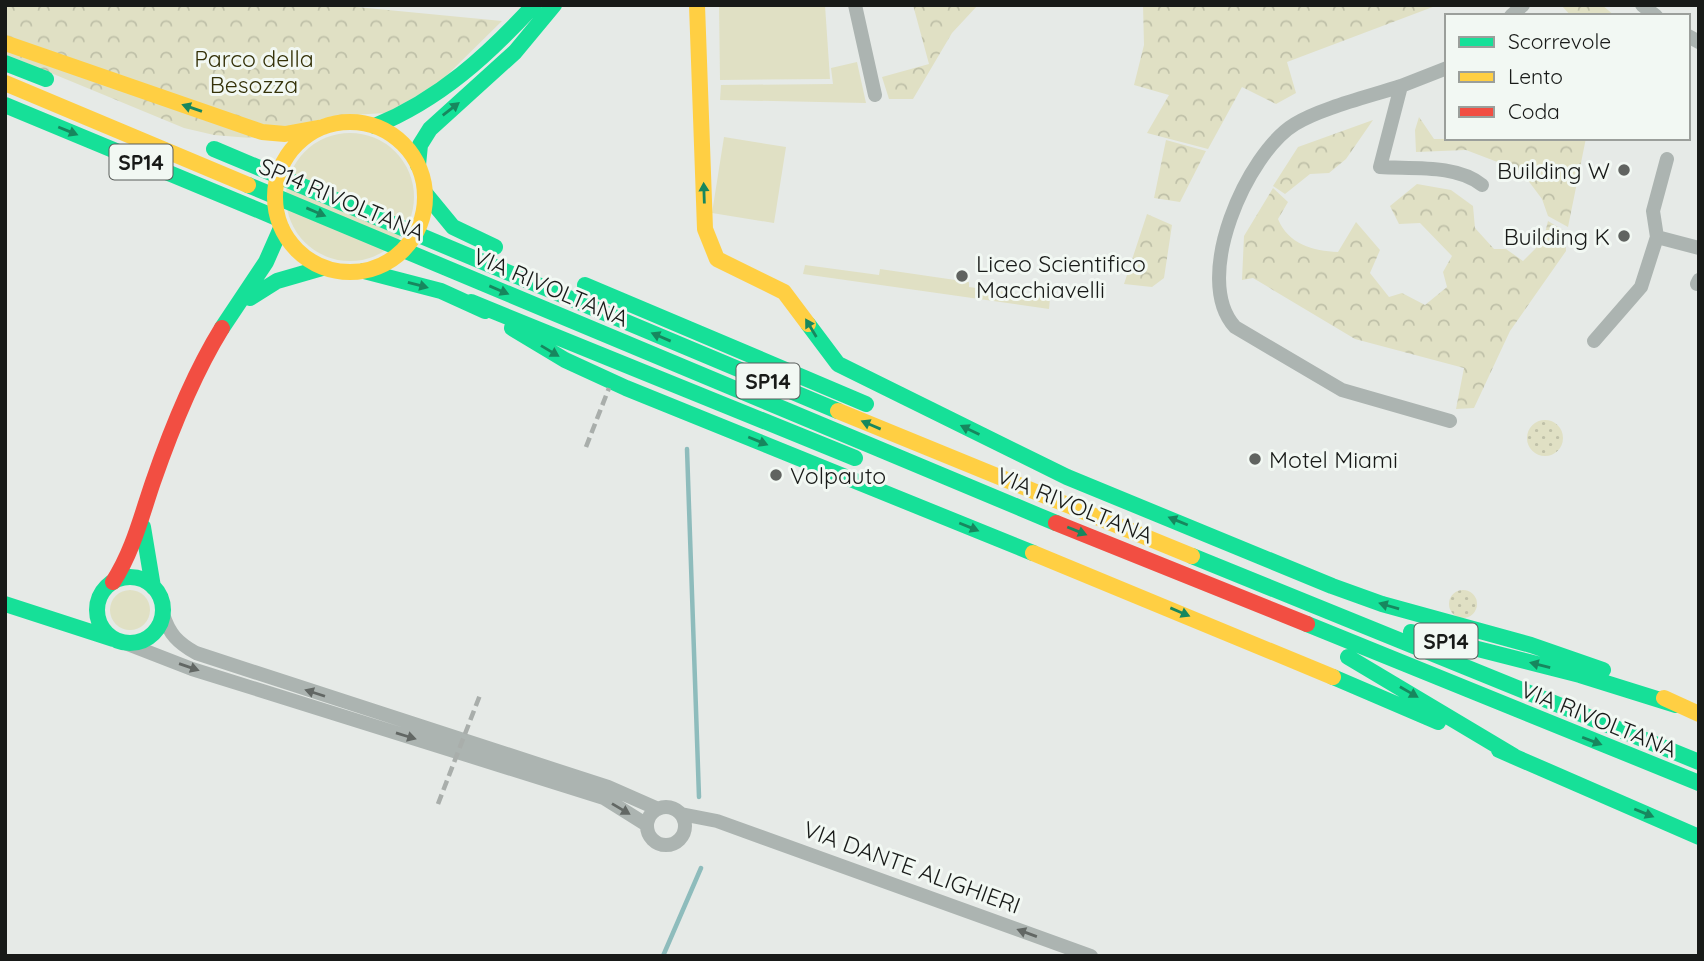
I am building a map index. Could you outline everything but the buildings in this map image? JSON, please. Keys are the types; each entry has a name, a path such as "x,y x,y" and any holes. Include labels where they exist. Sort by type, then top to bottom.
{"main road":[{"path":"375,126 406,115 460,79 534,5"},
{"path":"279,223 296,250 323,268 343,272 364,271 391,261 408,246 421,221 425,192 418,165 420,145 429,129 515,52 554,5"},
{"path":"697,5 705,229 717,259 784,292 838,364 1067,477 1332,586 1382,604 1543,649 1640,683 1676,705 1699,714"},
{"path":"5,43 262,132 285,134 346,122 375,126 400,141 418,165"},
{"path":"5,63 66,88"},
{"name":"SP14 RIVOLTANA","path":"5,83 436,263"},
{"name":"SP14","path":"5,105 279,223"},
{"path":"5,590 82,613 93,610 105,589 125,566 143,525 158,471 211,346 269,261 279,223 275,189 283,161 302,139 323,127"},
{"name":"SP14 RIVOLTANA","path":"201,144 443,245"},
{"path":"425,192 457,230 509,253"},
{"name":"VIA RIVOLTANA","path":"443,245 1219,568 1699,762"},
{"name":"VIA RIVOLTANA","path":"436,263 1047,519 1699,783"},
{"path":"234,310 265,286 323,268"},
{"name":"SP14","path":"364,271 471,302 972,502 1047,519"},
{"name":"SP14","path":"572,279 822,384 1039,483 1093,516"},
{"path":"471,302 565,360 626,388 1160,604 1699,837"},
{"path":"5,604 121,641 138,642 150,636 159,626 163,614 160,597 153,587 143,525"},
{"name":"SP14","path":"1107,543 1204,592 1343,655 1514,756"},
{"name":"SP14","path":"1219,568 1305,593 1390,626 1580,675 1676,705"},
{"path":"113,582 132,577 153,587"},
{"path":"98,603 100,624 121,641"}],"street":[{"path":"855,5 875,95"},
{"path":"1445,69 1297,122 1272,141 1227,221 1222,244 1222,300 1226,317 1235,327 1342,390 1450,421"},
{"path":"1401,86 1380,167 1453,173 1473,177 1482,184"},
{"path":"1594,341 1641,287 1657,237 1653,211 1667,159"},
{"path":"1657,237 1699,248"},
{"path":"163,614 168,632 181,645 236,675"},
{"path":"121,641 479,752 608,787 658,809 671,807 681,814 685,832"},
{"path":"479,752 604,798 648,825"},
{"path":"658,809 650,817 648,825 651,837 665,845 676,843 685,832 717,821"},
{"name":"VIA DANTE ALIGHIERI","path":"681,814 717,821 1091,956"}],"green space":[{"name":"Parco della Besozza","path":"5,5 336,5 502,21 438,84 386,113 333,116 250,138 214,135 184,128 5,54"},
{"path":"719,5 825,5 830,79 720,80"},
{"path":"913,5 978,5 952,33 913,99 889,99 882,77 929,64"},
{"path":"1143,5 1438,5 1287,62 1296,93 1276,104 1242,87 1208,149 1147,133 1169,95 1134,85 1144,45"},
{"path":"1602,5 1613,14 1569,14 1562,6"},
{"path":"857,62 866,103 720,100 721,85 833,84 831,68"},
{"path":"1419,117 1434,139 1586,140 1568,227 1548,216 1542,199 1521,171 1466,150 1416,152 1415,130"},
{"path":"1373,120 1346,159 1329,173 1310,174 1285,194 1273,186 1298,147"},
{"path":"350,133 374,138 395,152 409,173 414,197 409,221 395,242 374,256 350,261 326,256 305,242 291,221 286,197 291,173 305,152 326,138"},
{"path":"724,137 786,147 774,223 712,213"},
{"path":"1166,140 1206,151 1180,202 1154,198"},
{"path":"1417,184 1451,190 1473,206 1475,228 1494,249 1506,249 1523,261 1543,241 1548,221 1566,232 1566,251 1510,331 1474,408 1456,409 1464,368 1355,339 1253,278 1242,280 1244,236 1273,188 1288,202 1278,219 1288,235 1311,248 1338,252 1356,222 1380,250 1370,273 1389,297 1402,293 1425,305 1447,287 1443,272 1452,256 1420,223 1399,224 1390,206"},
{"path":"1147,214 1172,225 1164,278 1152,287 1124,284"},
{"path":"805,265 879,275 880,269 969,282 969,287 1050,298 1049,309 803,274"},
{"path":"1545,420 1557,426 1563,438 1557,450 1545,456 1533,450 1527,438 1533,426"},
{"path":"130,590 138,591 144,596 149,602 149,618 144,624 138,629 130,630 122,629 116,624 111,618 110,610 111,602 116,596 122,591"},
{"path":"1463,590 1473,594 1477,604 1473,614 1463,618 1453,614 1449,604 1453,594"}],"waterway":[{"path":"687,449 699,797"},
{"path":"663,956 701,868"}],"railway":[{"path":"586,447 609,388"},
{"path":"438,804 480,695"}],"traffic: fast":[{"path":"375,126 421,103 461,74 498,42 534,5"},
{"path":"418,165 420,145 430,129 515,52 554,5"},
{"path":"5,63 46,79"},
{"path":"5,105 277,218"},
{"path":"214,149 838,411"},
{"path":"248,185 1056,523"},
{"path":"425,193 453,227 495,247"},
{"path":"222,328 266,262 281,228"},
{"path":"250,298 277,281 322,268"},
{"path":"364,271 441,291 485,311"},
{"path":"585,285 866,404"},
{"path":"471,302 855,458"},
{"path":"808,324 838,364 1067,477 1332,586 1382,604 1531,645 1603,670"},
{"path":"512,328 565,360 626,388 1033,553"},
{"path":"143,527 153,587"},
{"path":"1192,556 1699,762"},
{"path":"130,577 143,580 153,587 160,597 163,610 160,623 153,633 143,640 130,643 117,640 107,633 100,623 97,610 100,597 107,587 117,580 130,577"},
{"path":"5,604 113,639"},
{"path":"1307,624 1699,783"},
{"path":"1411,632 1580,675 1676,705"},
{"path":"1348,657 1514,756"},
{"path":"1333,677 1438,722"},
{"path":"1499,750 1699,837"}],"traffic: slow":[{"path":"697,5 705,229 717,259 784,292 808,324"},
{"path":"5,43 262,132 285,134 323,127"},
{"path":"5,83 248,185"},
{"path":"350,122 379,127 403,144 420,168 425,197 420,226 403,250 379,267 350,272 321,267 297,250 280,226 275,197 280,168 297,144 321,127 350,122"},
{"path":"838,411 1192,556"},
{"path":"1033,553 1333,677"},
{"path":"1664,698 1699,714"}],"traffic: jam":[{"path":"113,582 131,546 183,403 222,328"},
{"path":"1056,523 1307,624"}],"place":[{"name":"Building W","path":"1624,170"},
{"name":"Building K","path":"1624,236"},
{"name":"Liceo Scientifico Macchiavelli","path":"962,276"},
{"name":"Motel Miami","path":"1255,459"},
{"name":"Volpauto","path":"776,475"}]}
